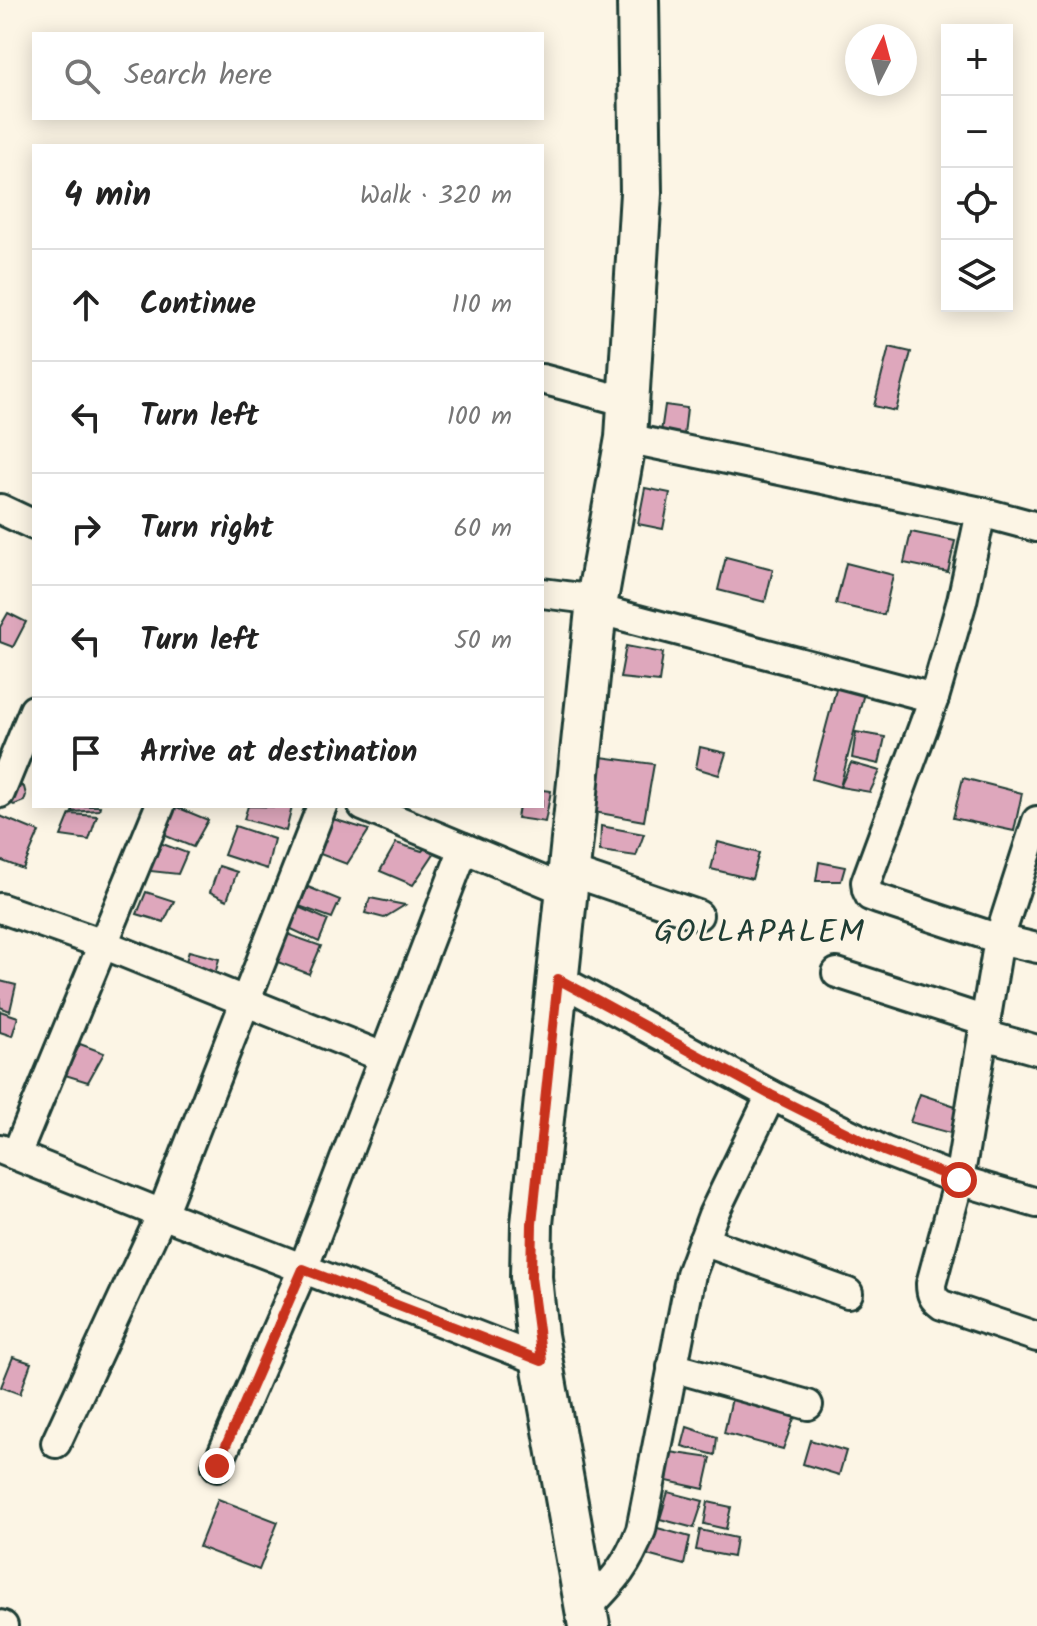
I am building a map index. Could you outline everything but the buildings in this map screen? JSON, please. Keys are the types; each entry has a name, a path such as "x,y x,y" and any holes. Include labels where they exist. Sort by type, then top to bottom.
{"main road":[{"path":"587,1618 542,1361 531,1277 532,1224 596,604 627,420 641,193 638,0"}],"street":[{"path":"544,380 627,420 1037,527"},
{"path":"0,509 32,524"},
{"path":"981,512 962,601 934,698 866,882 867,890 870,896 878,899 999,939 1037,948"},
{"path":"544,593 596,604 934,698"},
{"path":"0,793 32,715"},
{"path":"159,808 103,944 8,1152 542,1361"},
{"path":"56,1443 162,1214 321,808"},
{"path":"368,808 464,848 568,881 698,915"},
{"path":"1037,821 999,939 959,1180 931,1284 931,1294 942,1305 1037,1337"},
{"path":"217,1466 303,1269 464,848"},
{"path":"0,908 103,944 383,1057"},
{"path":"837,973 1037,1050"},
{"path":"558,979 771,1095 884,1151 959,1180 1037,1203"},
{"path":"587,1618 622,1571 641,1530 691,1274 713,1215 771,1095"},
{"path":"703,1241 848,1293"},
{"path":"672,1367 808,1405"}],"district":[{"name":"GOLLAPALEM","path":"760,931"}],"route":[{"path":"217,1466 303,1269 542,1361 531,1277 532,1224 558,979 771,1095 884,1151 959,1180"}]}
